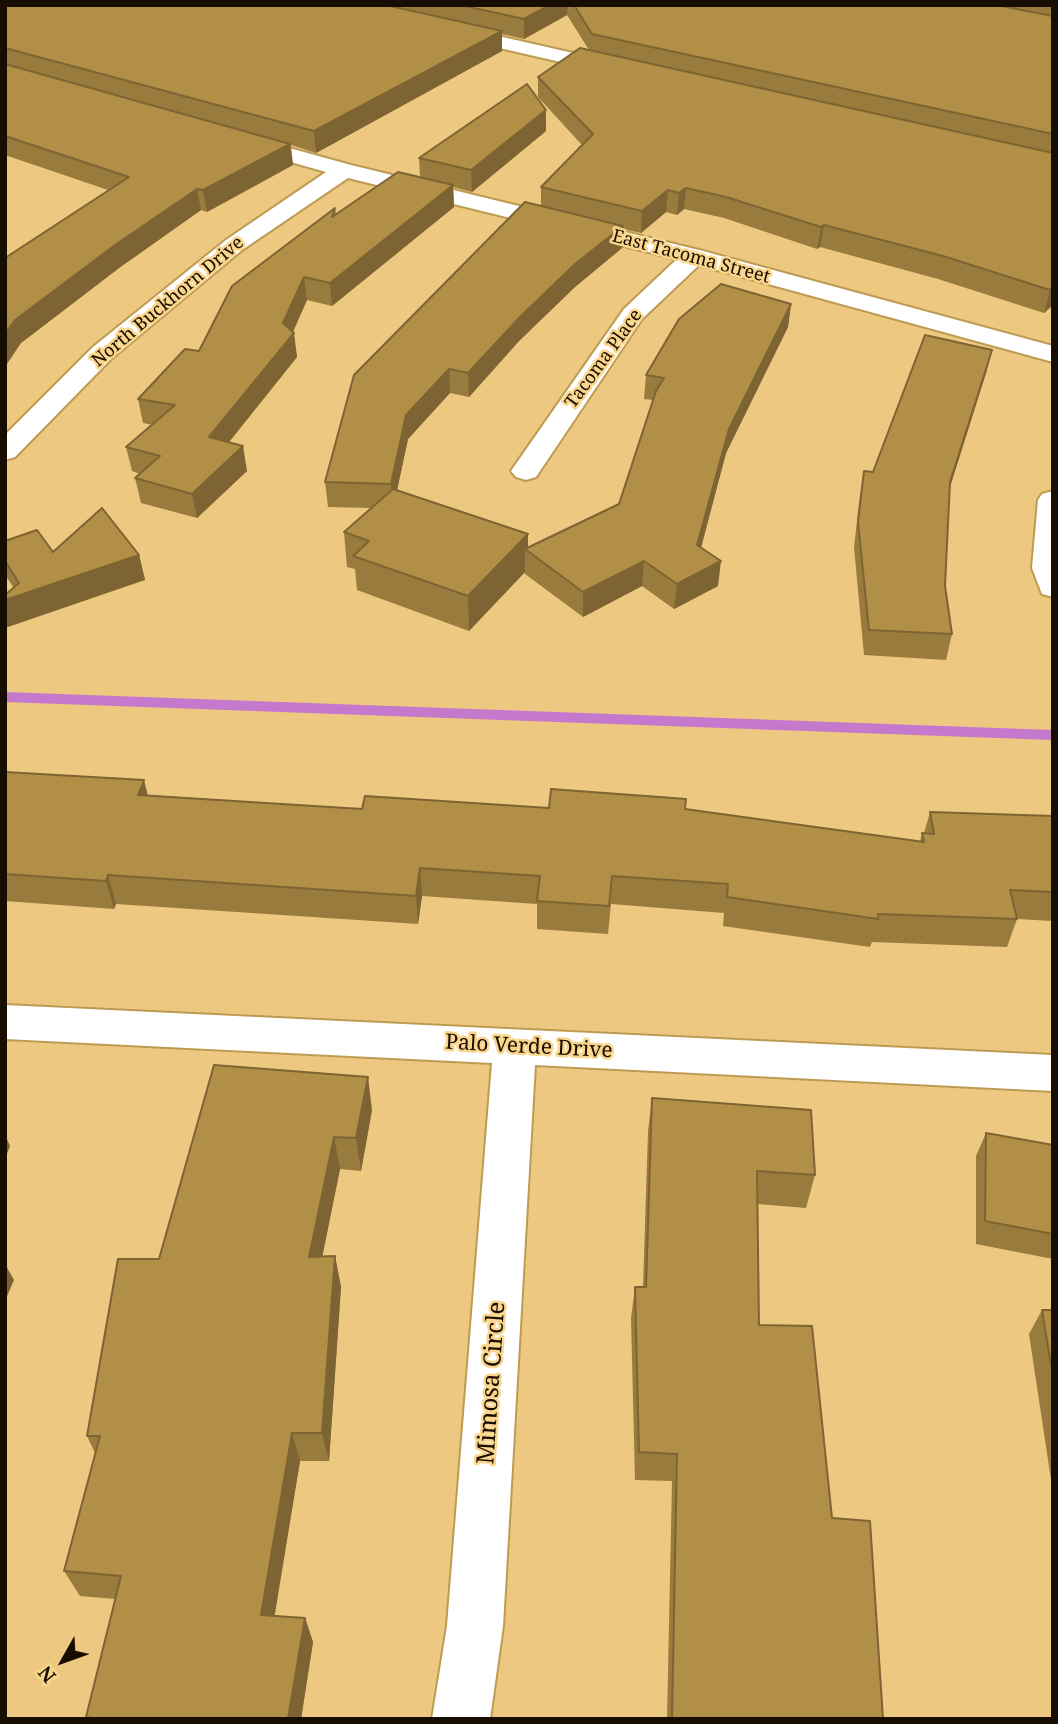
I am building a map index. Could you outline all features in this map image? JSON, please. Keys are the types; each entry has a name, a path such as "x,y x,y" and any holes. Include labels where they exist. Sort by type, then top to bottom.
{"street":[{"path":"429,27 633,72"},
{"name":"East Tacoma Street","path":"227,137 344,170 694,256 1053,354"},
{"name":"North Buckhorn Drive","path":"5,452 102,353 234,245 344,170"},
{"name":"Tacoma Place","path":"526,471 633,314 694,256"},
{"path":"1053,500 1048,568 1053,587"},
{"name":"Palo Verde Drive","path":"5,1022 1053,1073"},
{"name":"Mimosa Circle","path":"461,1719 475,1626 515,1046"}],"building":[{"path":"5,5 386,5 502,31 314,131 5,48"},
{"path":"460,5 550,5 524,19"},
{"path":"574,5 996,5 1053,16 1053,134 592,34"},
{"path":"580,48 1053,153 1053,287 1050,290 943,256 824,225 821,227 726,197 686,188 679,193 668,190 642,211 541,187 593,134 538,77"},
{"path":"5,64 290,144 203,190 197,189 115,245 15,320 5,334 5,258 129,177 5,136"},
{"path":"527,84 546,110 471,170 419,158"},
{"path":"398,172 453,185 330,283 304,277 283,323 294,333 209,437 243,446 192,494 135,478 160,456 126,447 175,405 138,399 185,349 199,351 232,286 335,208 332,217"},
{"path":"525,202 623,226 575,264 519,318 468,373 449,369 406,415 391,484 325,482 354,375"},
{"path":"721,284 791,304 729,429 697,545 721,561 677,584 644,561 583,592 525,549 619,504 656,391 664,378 646,375 679,319"},
{"path":"925,335 992,350 950,482 945,586 952,634 869,630 858,522 864,471 873,472"},
{"path":"393,489 528,534 468,596 353,556 369,541 344,532"},
{"path":"102,508 139,555 5,600 5,595 19,583 5,561 5,541 37,530 53,552"},
{"path":"5,772 144,780 138,795 362,809 365,796 549,808 551,789 686,799 685,809 924,842 922,833 934,834 930,812 1053,816 1053,892 1010,890 1017,919 878,914 878,919 727,897 728,884 612,876 609,906 537,901 540,876 420,868 416,896 108,875 106,881 5,874"},
{"path":"214,1065 368,1077 356,1138 334,1137 309,1257 335,1256 322,1433 292,1433 261,1615 305,1618 288,1719 86,1717 121,1576 64,1571 100,1436 87,1436 118,1259 159,1259"},
{"path":"652,1098 811,1110 815,1175 757,1171 759,1325 812,1326 832,1518 870,1521 883,1719 672,1719 677,1454 639,1452 635,1287 646,1287"},
{"path":"986,1133 1053,1145 1053,1234 985,1221"},
{"path":"1042,1310 1053,1310 1053,1377"}],"waterway":[{"path":"5,697 1053,735"}]}
